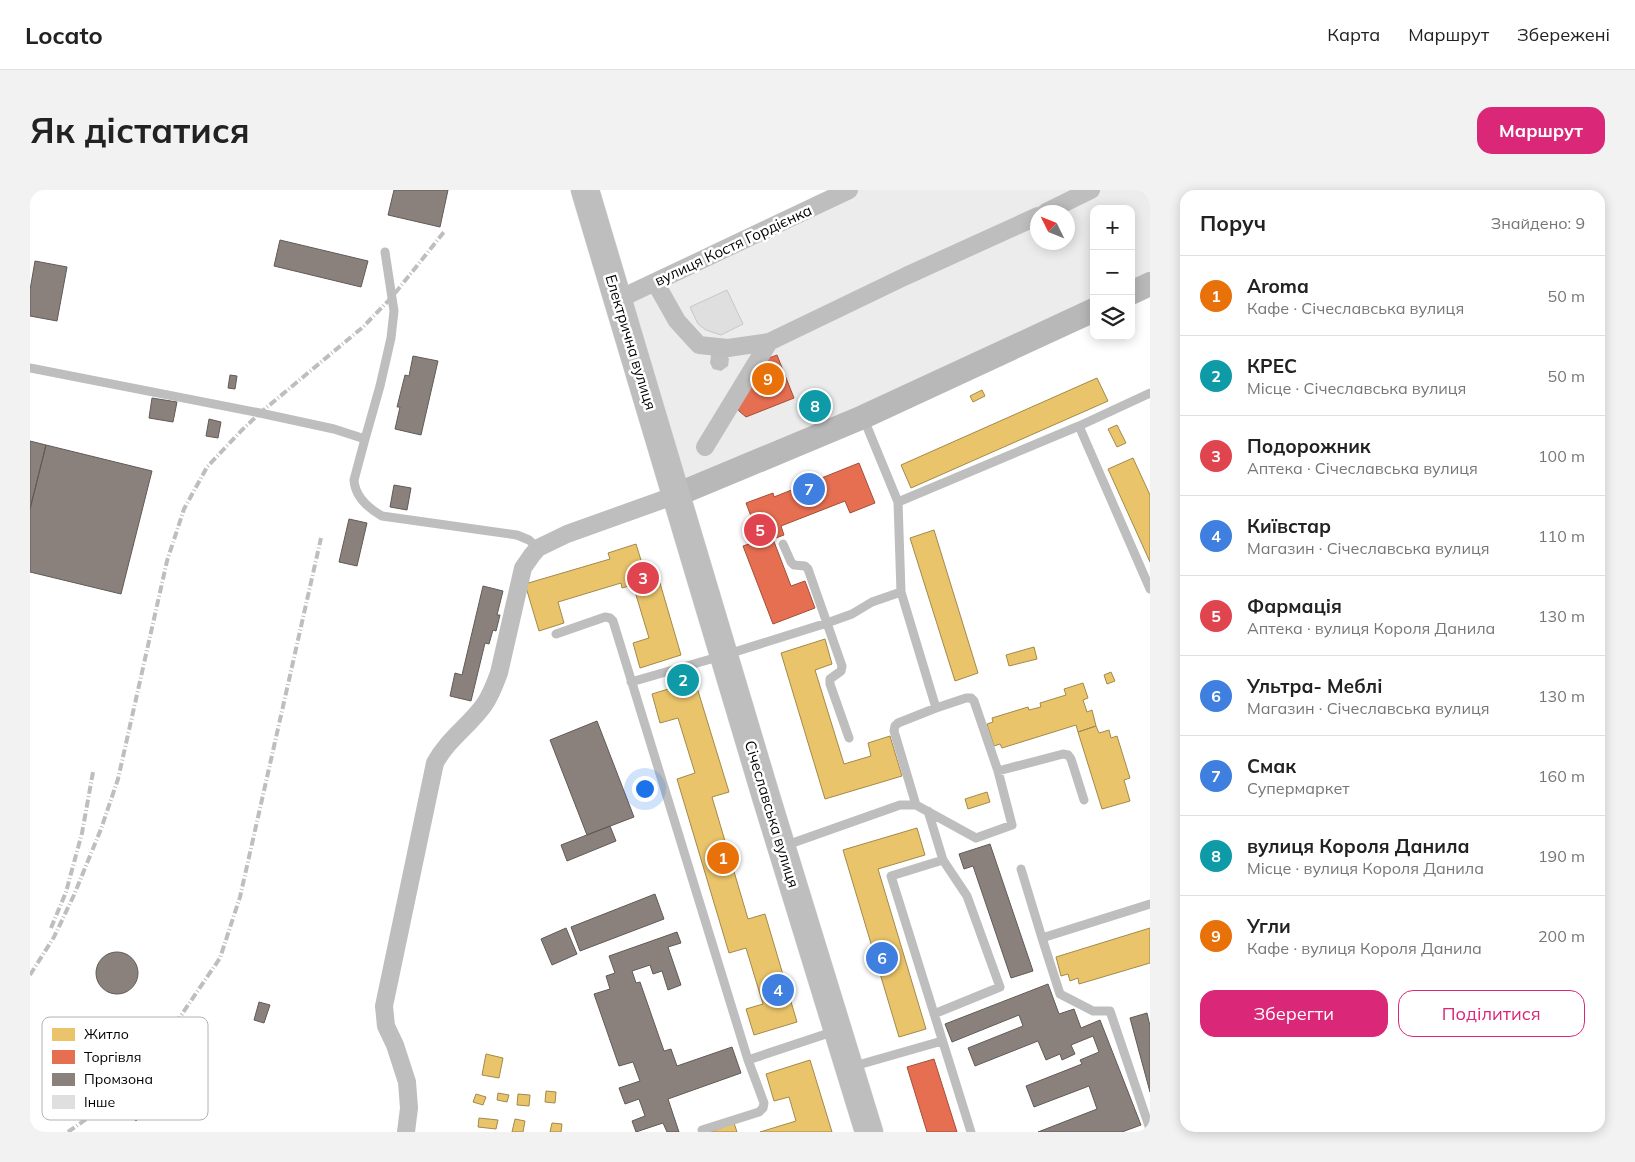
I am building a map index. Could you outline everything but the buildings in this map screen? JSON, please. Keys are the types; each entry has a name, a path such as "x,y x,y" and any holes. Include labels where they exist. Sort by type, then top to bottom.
{"main road":[{"name":"Електрична вулиця","path":"585,190 676,495"},
{"path":"1135,291 1150,284"},
{"path":"676,495 863,417 1090,312"},
{"name":"Січеславська вулиця","path":"676,495 869,1132"}],"street":[{"name":"вулиця Костя Гордієнка","path":"618,300 849,190"},
{"path":"1060,205 1091,190"},
{"path":"655,282 677,321 699,345 728,348 769,342 906,276 1030,220"},
{"path":"705,447 769,342"},
{"path":"406,1132 409,1108 407,1082 395,1045 386,1026 384,1006 435,763 440,753 483,706 493,689 499,673 523,568 532,554 538,548 567,534 676,495"}],"lane":[{"path":"385,252 394,312 391,338 354,480 354,487 364,503 372,511 382,516 517,535 529,540 538,548"},
{"path":"30,368 260,413 334,429 365,438"},
{"path":"898,502 1079,426 1150,393"},
{"path":"863,417 898,502 901,592 936,708"},
{"path":"1079,426 1150,589"},
{"path":"783,544 791,562 794,565 805,566 808,569 842,666 841,671 830,679 830,684 849,738"},
{"path":"631,682 826,623 852,614 872,602 901,592"},
{"path":"556,634 604,617 610,618 613,622 748,1060 764,1104 759,1112 702,1130"},
{"path":"782,847 900,805 916,805 976,838 1012,825 998,771 974,701 971,698 936,708 898,723 895,726 894,730 916,805"},
{"path":"998,771 1063,754 1068,755 1084,800"},
{"path":"928,811 943,860 968,896 1000,987 934,1014"},
{"path":"943,860 891,876 971,1132"},
{"path":"1022,868 1060,994 1093,1010 1110,1011 1150,1129"},
{"path":"1042,938 1150,904"},
{"path":"748,1060 838,1030"},
{"path":"849,1068 942,1041"}],"shaded area":[{"path":"849,190 1150,190 1150,284 1135,291 1135,205 1090,205 1090,312 676,495 618,300"},
{"path":"711,355 727,355 729,359 728,366 721,371 713,369 710,363"}],"railway":[{"path":"30,975 54,937 74,895 101,829 118,779 167,561 184,509 207,467 260,413 363,327 392,297 444,232"},
{"path":"180,1017 220,958 240,897 321,538"},
{"path":"51,928 66,892 82,833 93,772"},
{"path":"68,1132 85,1120"}],"place":[{"name":"Угли","path":"768,379"},
{"name":"вулиця Короля Данила","path":"815,406"},
{"name":"Смак","path":"809,489"},
{"name":"Фармація","path":"760,530"},
{"name":"Подорожник","path":"643,578"},
{"name":"КРЕС","path":"683,680"},
{"name":"Aroma","path":"723,858"},
{"name":"Ультра- Меблі","path":"882,958"},
{"name":"Київстар","path":"778,990"}]}
